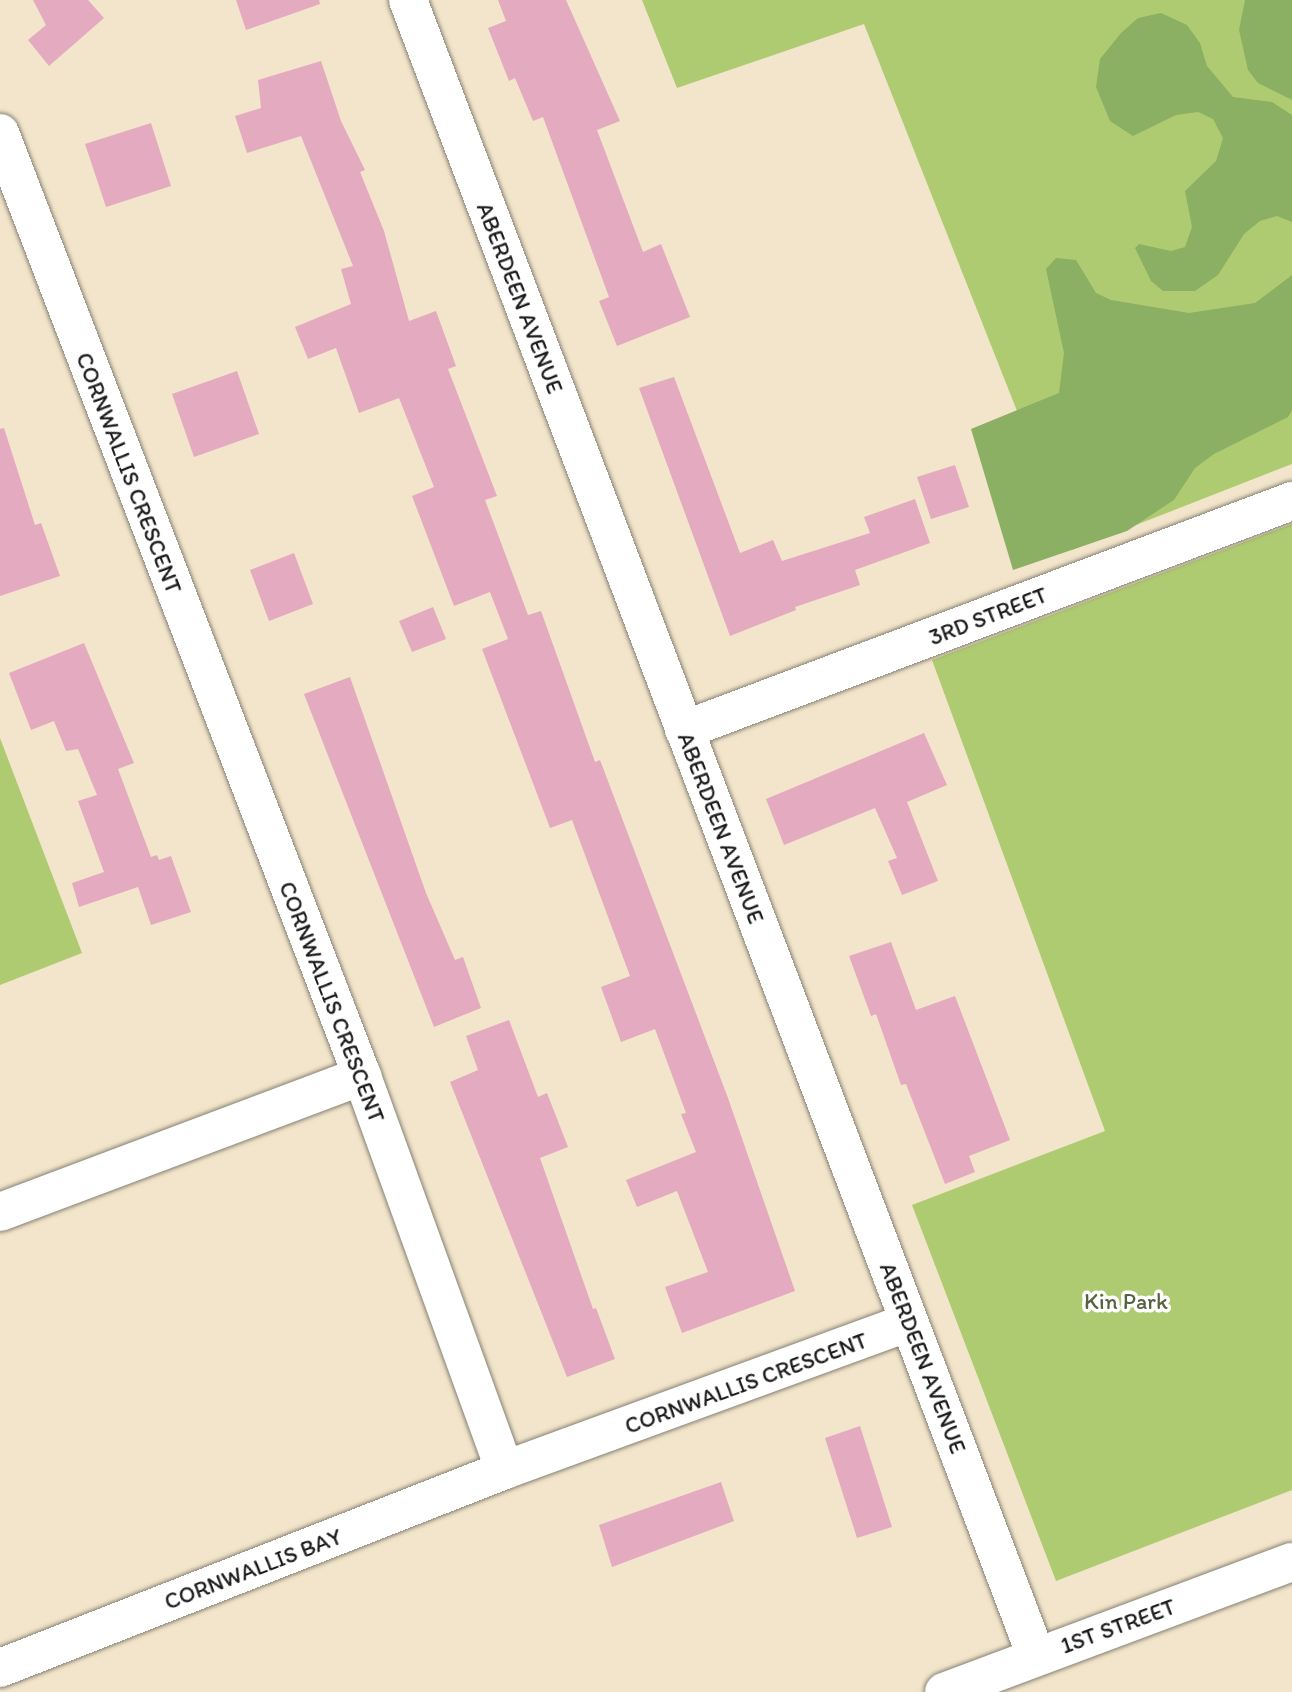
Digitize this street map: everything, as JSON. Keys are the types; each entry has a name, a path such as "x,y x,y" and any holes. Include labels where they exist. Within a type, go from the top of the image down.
{"street":[{"name":"ABERDEEN AVENUE","path":"408,0 1036,1656"},
{"name":"CORNWALLIS CRESCENT","path":"0,133 362,1076 505,1470 909,1322"},
{"name":"3RD STREET","path":"684,730 1292,501"},
{"path":"0,1212 362,1076"},
{"name":"CORNWALLIS BAY","path":"0,1668 505,1470"},
{"name":"1ST STREET","path":"944,1692 1036,1656 1291,1565"}],"green space":[{"path":"642,0 1292,0 1292,464 1072,550 864,24 677,88"},
{"path":"1245,0 1292,0 1292,100 1258,83 1248,70 1239,30"},
{"path":"1161,13 1187,25 1200,43 1207,66 1233,97 1272,102 1292,115 1292,222 1277,216 1260,221 1244,234 1218,275 1195,291 1163,291 1151,281 1135,248 1139,244 1171,251 1185,247 1192,227 1185,191 1216,161 1223,138 1213,119 1198,112 1176,115 1133,136 1110,121 1096,87 1100,59 1121,33 1138,18"},
{"path":"1056,258 1076,260 1096,293 1111,300 1189,313 1255,303 1292,275 1292,410 1288,417 1214,454 1195,468 1174,500 1127,531 1013,570 971,429 1059,393 1064,353 1046,269"},
{"name":"Kin Park","path":"1292,524 1292,1490 1056,1581 912,1205 1105,1131 932,660"},
{"path":"0,738 82,953 0,985"}],"building":[{"path":"33,0 88,0 104,18 49,66 28,40 46,25"},
{"path":"236,0 319,0 320,4 246,30"},
{"path":"498,0 566,0 620,121 597,130 643,252 661,244 690,317 617,346 599,301 609,297 543,117 533,121 515,78 509,81 488,28 506,21"},
{"path":"321,61 341,121 365,170 360,172 384,231 409,321 436,311 456,366 448,369 497,496 485,500 528,615 541,611 595,762 600,760 728,1098 795,1291 682,1333 665,1287 708,1272 677,1191 637,1207 626,1180 696,1152 681,1114 686,1113 655,1029 621,1042 601,987 630,976 572,820 550,828 482,649 508,639 490,592 454,606 412,496 434,487 399,398 359,413 336,348 308,359 295,327 351,304 341,269 353,266 301,136 247,153 235,116 261,108 258,80"},
{"path":"151,123 171,186 106,207 85,144"},
{"path":"237,371 259,434 194,457 172,394"},
{"path":"674,377 740,553 773,540 782,561 870,533 864,517 915,499 930,543 855,570 860,585 795,607 796,610 730,636 639,388"},
{"path":"4,428 35,525 41,523 60,576 0,596 0,429"},
{"path":"955,465 969,507 931,519 917,477"},
{"path":"294,553 313,604 269,621 250,570"},
{"path":"433,607 446,639 412,652 399,621"},
{"path":"84,643 134,763 118,769 151,857 157,855 159,860 171,856 191,912 151,925 138,887 79,907 72,883 104,872 78,801 97,795 78,749 66,751 54,721 31,730 9,673"},
{"path":"350,677 426,893 455,960 463,957 481,1008 434,1027 304,694"},
{"path":"924,733 947,785 907,802 938,881 902,895 888,861 897,858 875,808 784,845 766,799"},
{"path":"891,942 916,1010 955,996 1010,1140 969,1156 975,1172 945,1184 906,1084 901,1085 876,1014 871,1016 849,956"},
{"path":"509,1020 538,1097 547,1093 568,1147 540,1158 593,1309 596,1308 615,1359 567,1377 450,1082 478,1070 466,1036"},
{"path":"860,1426 892,1527 857,1538 825,1438"},
{"path":"721,1482 734,1521 612,1567 599,1525"}]}
